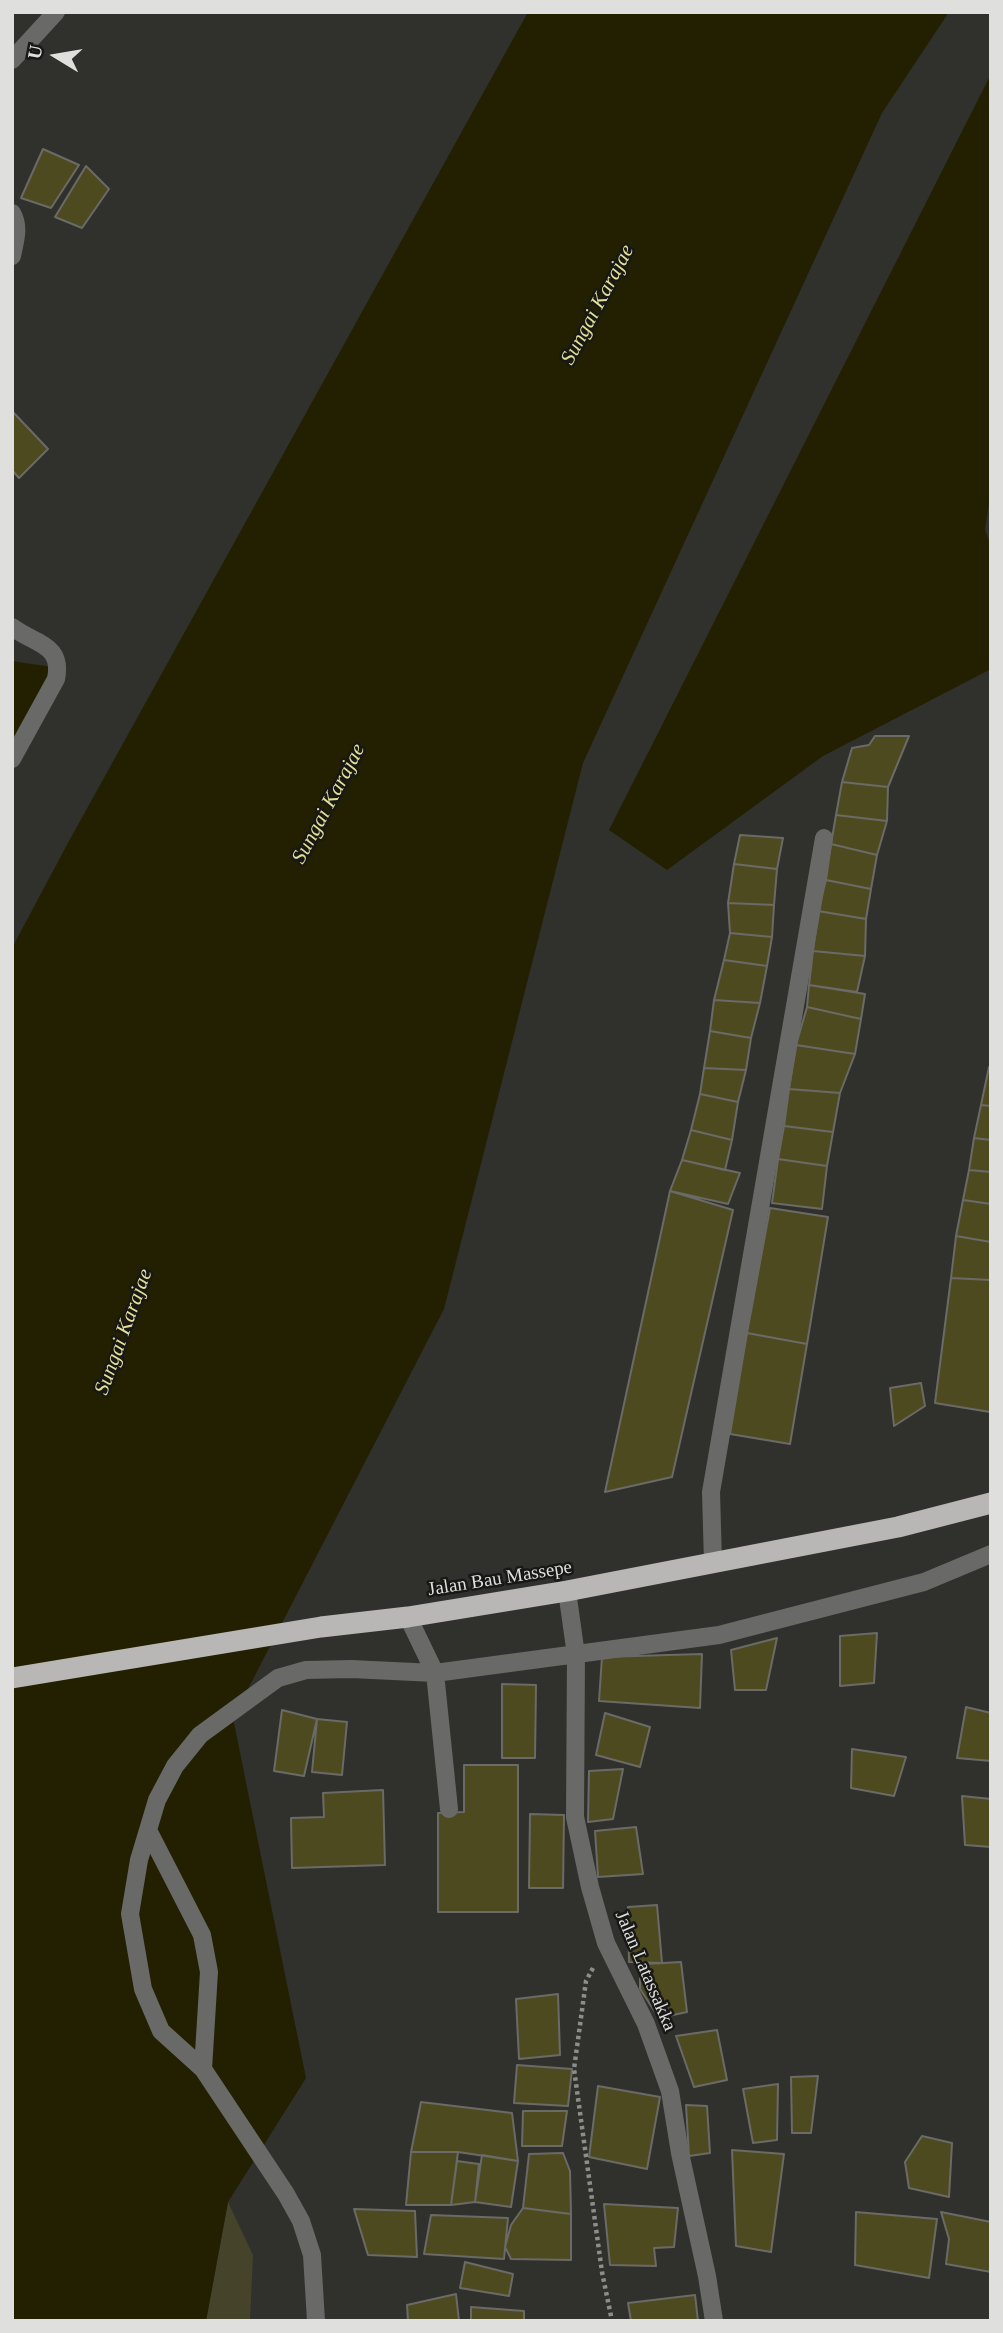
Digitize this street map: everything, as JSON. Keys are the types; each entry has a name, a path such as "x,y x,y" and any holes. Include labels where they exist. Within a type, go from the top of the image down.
{"highway":[{"name":"Jalan Bau Massepe","path":"12,1678 321,1627 408,1617 567,1591 898,1527 991,1503"}],"street":[{"path":"12,60 55,12"},
{"path":"12,213 17,234 12,256"},
{"path":"12,627 55,654 59,664 56,678 12,760"},
{"path":"713,1563 711,1492 824,838"},
{"path":"316,2321 312,2255 301,2221 203,2069 162,2031 143,1989 130,1914 139,1860 157,1800 175,1766 200,1735 278,1678 306,1670 435,1673 719,1635 924,1583 991,1554"},
{"name":"Jalan Latassakka","path":"567,1591 576,1655 575,1817 606,1943 646,2024 670,2091 714,2321"},
{"path":"408,1617 435,1673 449,1809"},
{"path":"148,1830 202,1935 209,1972 203,2069"}],"path":[{"path":"606,1943 586,1982 574,2069 602,2272 612,2321"}],"shaded area":[{"path":"228,2202 253,2255 250,2321 206,2321"}],"water":[{"name":"Sungai Karajae","path":"528,12 949,12 882,113 583,763 444,1309 233,1718 306,2078 228,2202 206,2321 12,2321 12,948"},
{"path":"991,74 991,490 985,530 991,546 991,669 823,756 667,870 609,830"},
{"path":"12,661 52,667 12,745"}],"building":[{"path":"43,149 79,165 51,208 21,198"},
{"path":"86,166 109,189 82,228 55,217"},
{"path":"12,411 48,449 19,478 12,470"},
{"path":"875,736 909,736 888,787 842,782 852,748 869,745"},
{"path":"842,782 888,787 887,821 836,815"},
{"path":"836,815 887,821 877,855 831,844"},
{"path":"740,835 783,838 777,869 734,864"},
{"path":"831,844 877,855 871,889 826,880"},
{"path":"734,864 777,869 774,905 728,903"},
{"path":"826,880 871,889 866,919 818,911"},
{"path":"728,903 774,905 772,937 730,933"},
{"path":"818,911 866,919 865,956 813,951"},
{"path":"730,933 772,937 767,966 724,960"},
{"path":"813,951 865,956 857,992 809,985"},
{"path":"724,960 767,966 760,1003 714,1000"},
{"path":"809,985 865,994 861,1019 807,1007"},
{"path":"714,1000 760,1003 751,1038 710,1031"},
{"path":"807,1007 861,1019 855,1054 796,1045"},
{"path":"710,1031 751,1038 746,1070 704,1068"},
{"path":"796,1045 855,1054 840,1093 789,1089"},
{"path":"989,1067 991,1068 991,1106 981,1105"},
{"path":"704,1068 746,1070 738,1102 700,1094"},
{"path":"789,1089 840,1093 833,1132 784,1126"},
{"path":"700,1094 738,1102 732,1140 691,1130"},
{"path":"981,1105 991,1106 991,1140 974,1138"},
{"path":"784,1126 833,1132 827,1166 778,1159"},
{"path":"691,1130 732,1140 725,1170 682,1160"},
{"path":"974,1138 991,1140 991,1172 969,1170"},
{"path":"778,1159 827,1166 822,1209 772,1203"},
{"path":"682,1160 740,1173 728,1204 670,1191"},
{"path":"969,1170 991,1172 991,1204 963,1200"},
{"path":"670,1191 733,1210 672,1477 605,1492"},
{"path":"963,1200 991,1204 991,1242 956,1236"},
{"path":"770,1208 828,1217 807,1344 747,1333"},
{"path":"956,1236 991,1242 991,1280 951,1278"},
{"path":"951,1278 991,1280 990,1412 935,1403"},
{"path":"747,1333 807,1344 790,1444 730,1434"},
{"path":"921,1383 925,1406 894,1426 890,1388"},
{"path":"877,1633 874,1683 840,1686 840,1636"},
{"path":"777,1638 766,1690 735,1690 731,1650"},
{"path":"702,1654 700,1708 599,1701 602,1657"},
{"path":"502,1684 536,1685 535,1758 502,1758"},
{"path":"966,1707 991,1713 991,1761 957,1758"},
{"path":"282,1710 317,1719 304,1776 274,1771"},
{"path":"605,1713 650,1727 640,1767 596,1755"},
{"path":"317,1719 347,1722 342,1775 312,1772"},
{"path":"852,1749 906,1757 894,1796 851,1788"},
{"path":"464,1765 518,1765 518,1912 438,1912 438,1813 464,1812"},
{"path":"623,1769 613,1819 588,1822 589,1771"},
{"path":"383,1790 385,1865 292,1868 291,1818 324,1817 323,1793"},
{"path":"962,1796 991,1799 991,1847 965,1845"},
{"path":"530,1814 564,1815 563,1888 529,1888"},
{"path":"636,1827 643,1874 598,1877 595,1831"},
{"path":"657,1905 662,1963 629,1962 628,1907"},
{"path":"681,1962 687,2012 659,2018 640,1989 640,1969 645,1964"},
{"path":"558,1994 560,2055 519,2059 516,1999"},
{"path":"717,2030 727,2080 694,2087 676,2036"},
{"path":"517,2065 572,2069 568,2106 514,2103"},
{"path":"818,2076 811,2133 792,2133 791,2077"},
{"path":"778,2084 777,2140 753,2143 743,2089"},
{"path":"598,2086 660,2097 647,2169 589,2157"},
{"path":"421,2102 512,2113 518,2161 458,2152 411,2152"},
{"path":"686,2105 707,2106 710,2153 689,2156"},
{"path":"523,2111 567,2111 562,2146 522,2146"},
{"path":"922,2136 952,2143 949,2197 909,2188 905,2162"},
{"path":"732,2150 784,2154 771,2252 736,2246"},
{"path":"411,2152 458,2152 451,2205 406,2205"},
{"path":"563,2153 570,2171 571,2214 523,2208 529,2154"},
{"path":"482,2155 518,2161 511,2207 475,2202"},
{"path":"457,2161 479,2164 475,2202 451,2205"},
{"path":"604,2204 678,2208 674,2247 654,2248 656,2266 610,2265"},
{"path":"523,2208 571,2214 571,2260 511,2259 505,2247 511,2225"},
{"path":"354,2209 415,2211 417,2257 368,2255"},
{"path":"856,2212 937,2219 929,2278 855,2265"},
{"path":"941,2212 991,2222 991,2272 946,2264 949,2239"},
{"path":"431,2215 508,2218 504,2259 424,2254"},
{"path":"465,2262 513,2274 509,2296 460,2288"},
{"path":"456,2294 459,2321 408,2321 407,2305"},
{"path":"695,2295 698,2321 631,2321 628,2303"},
{"path":"471,2307 524,2311 524,2321 471,2321"}]}
